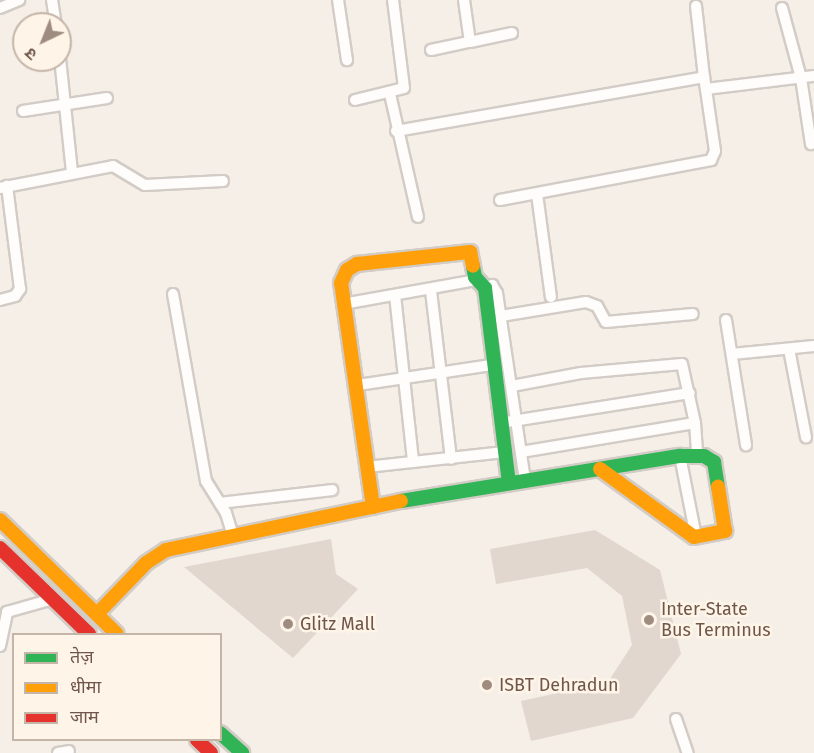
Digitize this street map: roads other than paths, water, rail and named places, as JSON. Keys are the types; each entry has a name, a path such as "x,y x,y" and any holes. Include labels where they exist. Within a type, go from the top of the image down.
{"main road":[{"path":"373,507 366,467 358,385 343,304 341,280 347,270 357,264 468,250 481,284 509,483"},
{"path":"97,614 159,553 373,507 680,456 697,455 714,462 725,528 722,533 696,537 600,470"},
{"path":"0,520 116,633"},
{"path":"0,534 102,633"},
{"path":"0,548 87,633"},
{"path":"222,735 242,753"},
{"path":"198,741 211,753"},
{"path":"213,741 226,753"}],"street":[{"path":"0,8 20,0"},
{"path":"338,0 347,60"},
{"path":"355,100 390,94 405,86 393,0"},
{"path":"464,0 470,42"},
{"path":"500,200 711,160 715,151 696,6"},
{"path":"783,9 801,78 812,144"},
{"path":"431,50 512,33"},
{"path":"62,72 72,173"},
{"path":"706,89 814,76"},
{"path":"396,131 704,77"},
{"path":"390,94 396,131 418,217"},
{"path":"23,111 107,98"},
{"path":"0,300 15,296 20,289 3,187 113,166 146,185 223,181"},
{"path":"537,194 551,297"},
{"path":"343,304 481,284 494,286 518,420 525,481"},
{"path":"431,291 451,459"},
{"path":"173,294 206,481 220,503 233,536"},
{"path":"395,296 407,378 413,462"},
{"path":"501,316 586,302 597,306 606,322 693,314"},
{"path":"726,320 746,445"},
{"path":"732,354 814,346"},
{"path":"789,349 806,437"},
{"path":"358,385 441,374 492,360 507,352"},
{"path":"512,386 581,373 677,363 684,367 690,393 697,455"},
{"path":"500,423 690,393"},
{"path":"521,452 695,423"},
{"path":"366,467 504,452"},
{"path":"680,456 696,537"},
{"path":"220,503 332,490"},
{"path":"0,646 7,612 53,599"},
{"path":"676,719 688,753"}],"place":[{"name":"Inter-State Bus Terminus","path":"649,620"},
{"name":"Glitz Mall","path":"288,624"},
{"name":"ISBT Dehradun","path":"487,685"}]}
